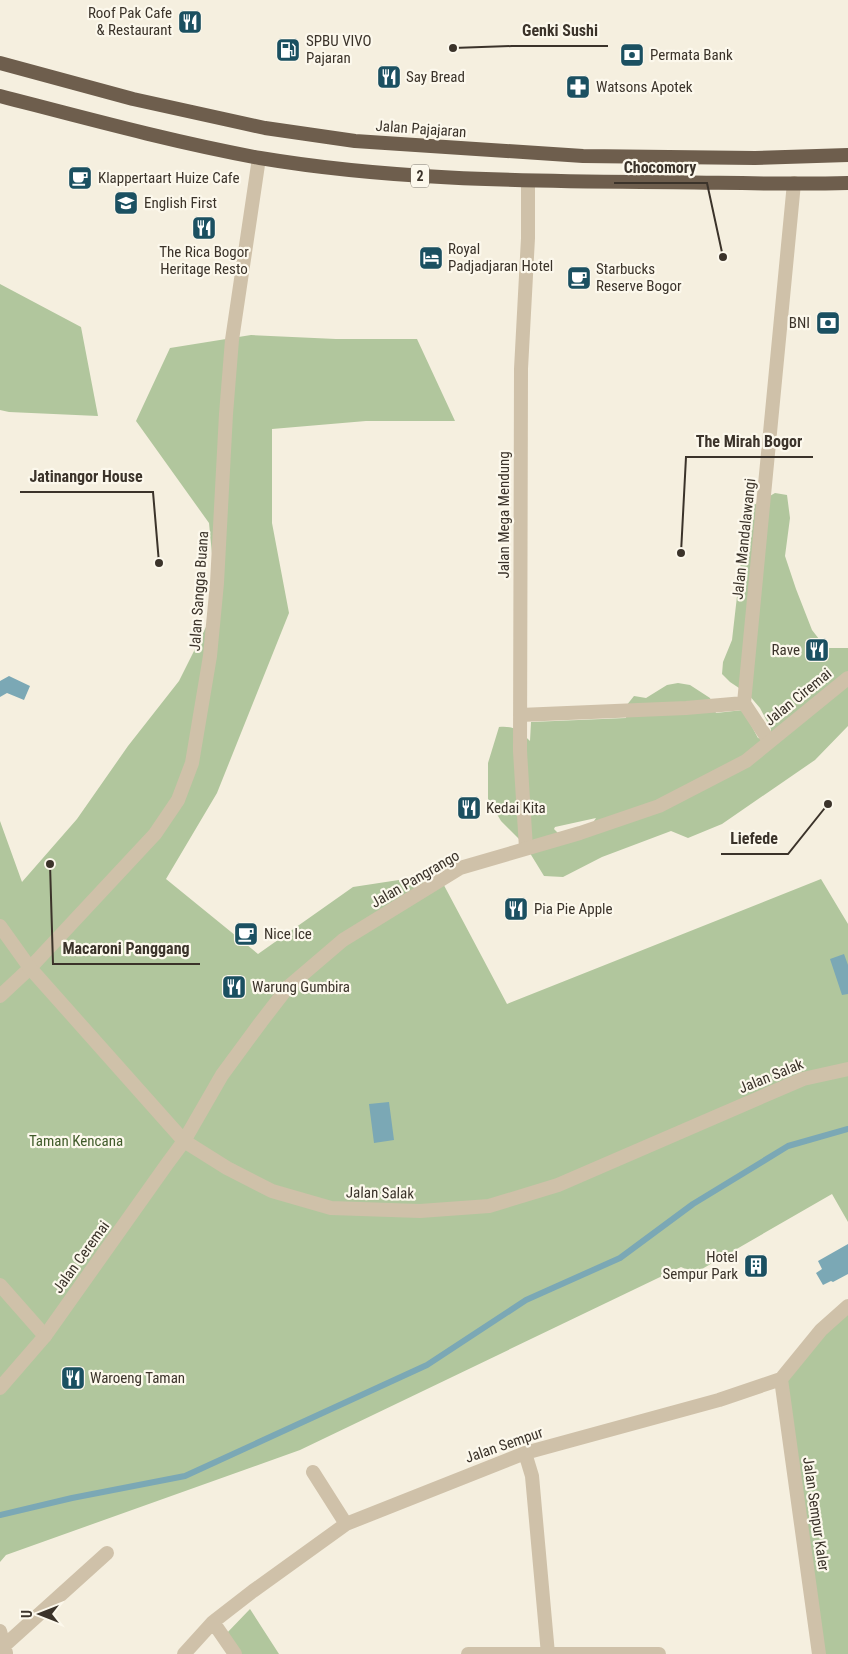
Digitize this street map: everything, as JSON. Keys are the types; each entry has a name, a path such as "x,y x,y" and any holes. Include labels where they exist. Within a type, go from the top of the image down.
{"highway":[{"name":"Jalan Pajajaran","path":"0,63 133,99 242,123 355,141 583,156 755,158 848,155"},
{"name":"2","path":"0,96 126,128 260,158 366,171 528,181 848,183"}],"street":[{"name":"Jalan Sangga Buana","path":"0,996 30,968 155,834 178,800 192,763 210,656 218,583 226,414 232,340 260,158"},
{"name":"Jalan Mega Mendung","path":"526,848 520,750 521,369 528,238 528,181"},
{"name":"Jalan Mandalawangi","path":"744,704 794,183"},
{"name":"Jalan Ciremai","path":"769,741 848,678"},
{"path":"520,715 744,704 769,741"},
{"name":"Jalan Pangrango","path":"184,1141 222,1075 288,987 343,940 460,868 659,806 746,761 769,741"},
{"name":"Jalan Salak","path":"0,926 30,968 184,1141 227,1168 272,1191 331,1208 420,1211 490,1206 558,1185 803,1079 848,1069"},
{"name":"Jalan Ceremai","path":"0,1388 45,1336 184,1141"},
{"path":"0,1285 45,1336"},
{"path":"781,1379 821,1330 848,1306"},
{"name":"Jalan Sempur","path":"184,1654 213,1622 346,1524 525,1453 719,1400 781,1379"},
{"name":"Jalan Sempur Kaler","path":"781,1379 819,1654"},
{"path":"525,1453 532,1476 548,1653"},
{"path":"313,1472 346,1524"},
{"path":"0,1631 6,1650 107,1553"},
{"path":"213,1622 235,1654"},
{"path":"468,1654 658,1654"}],"green space":[{"path":"0,284 81,327 98,416 0,410"},
{"name":"Taman Kencana","path":"251,335 336,339 417,339 455,421 366,421 272,429 272,523 289,613 217,793 166,879 258,954 353,887 438,874 507,1004 821,879 848,924 848,1222 832,1194 695,1273 681,1267 300,1450 6,1555 0,1562 0,821 22,882 77,819 128,746 179,681 217,605 209,523 136,421 170,348"},
{"path":"775,493 787,495 790,518 785,556 812,630 826,648 848,648 848,726 815,760 722,824 688,838 671,831 602,857 563,877 544,876 525,845 501,821 488,799 488,763 499,727 509,727 516,730 530,741 531,722 626,718 626,706 634,696 646,698 667,685 678,683 690,685 710,698 716,713 743,710 758,738 769,740 771,729 760,708 748,694 722,674 723,662 732,640 747,509","holes":["596,818 585,835 563,838 554,829 555,827"]},
{"path":"848,1306 848,1654 819,1654 781,1379"},
{"path":"250,1609 279,1654 241,1654 225,1635"}],"water":[{"path":"9,676 30,686 24,700 7,693 0,697 0,681"},
{"path":"844,954 848,965 848,994 842,995 830,959"},
{"path":"389,1102 394,1140 374,1143 369,1104"},
{"path":"848,1244 848,1274 823,1285 816,1273 822,1269 818,1261"}],"waterway":[{"path":"0,1515 72,1498 185,1476 427,1365 526,1300 620,1258 693,1204 788,1146 848,1129"}],"place":[{"name":"Roof Pak Cafe & Restaurant","path":"190,22"},
{"name":"Genki Sushi","path":"453,48"},
{"name":"SPBU VIVO Pajaran","path":"288,50"},
{"name":"Permata Bank","path":"632,55"},
{"name":"Say Bread","path":"389,77"},
{"name":"Watsons Apotek","path":"578,87"},
{"name":"Klappertaart Huize Cafe","path":"80,178"},
{"name":"English First","path":"126,203"},
{"name":"The Rica Bogor Heritage Resto","path":"204,228"},
{"name":"Chocomory","path":"723,257"},
{"name":"Royal Padjadjaran Hotel","path":"431,258"},
{"name":"Starbucks Reserve Bogor","path":"579,278"},
{"name":"BNI","path":"828,323"},
{"name":"The Mirah Bogor","path":"681,553"},
{"name":"Jatinangor House","path":"159,563"},
{"name":"Rave","path":"817,650"},
{"name":"Liefede","path":"828,804"},
{"name":"Kedai Kita","path":"469,808"},
{"name":"Macaroni Panggang","path":"50,864"},
{"name":"Pia Pie Apple","path":"516,909"},
{"name":"Nice Ice","path":"246,934"},
{"name":"Warung Gumbira","path":"234,987"},
{"name":"Hotel Sempur Park","path":"756,1266"},
{"name":"Waroeng Taman","path":"73,1378"}]}
